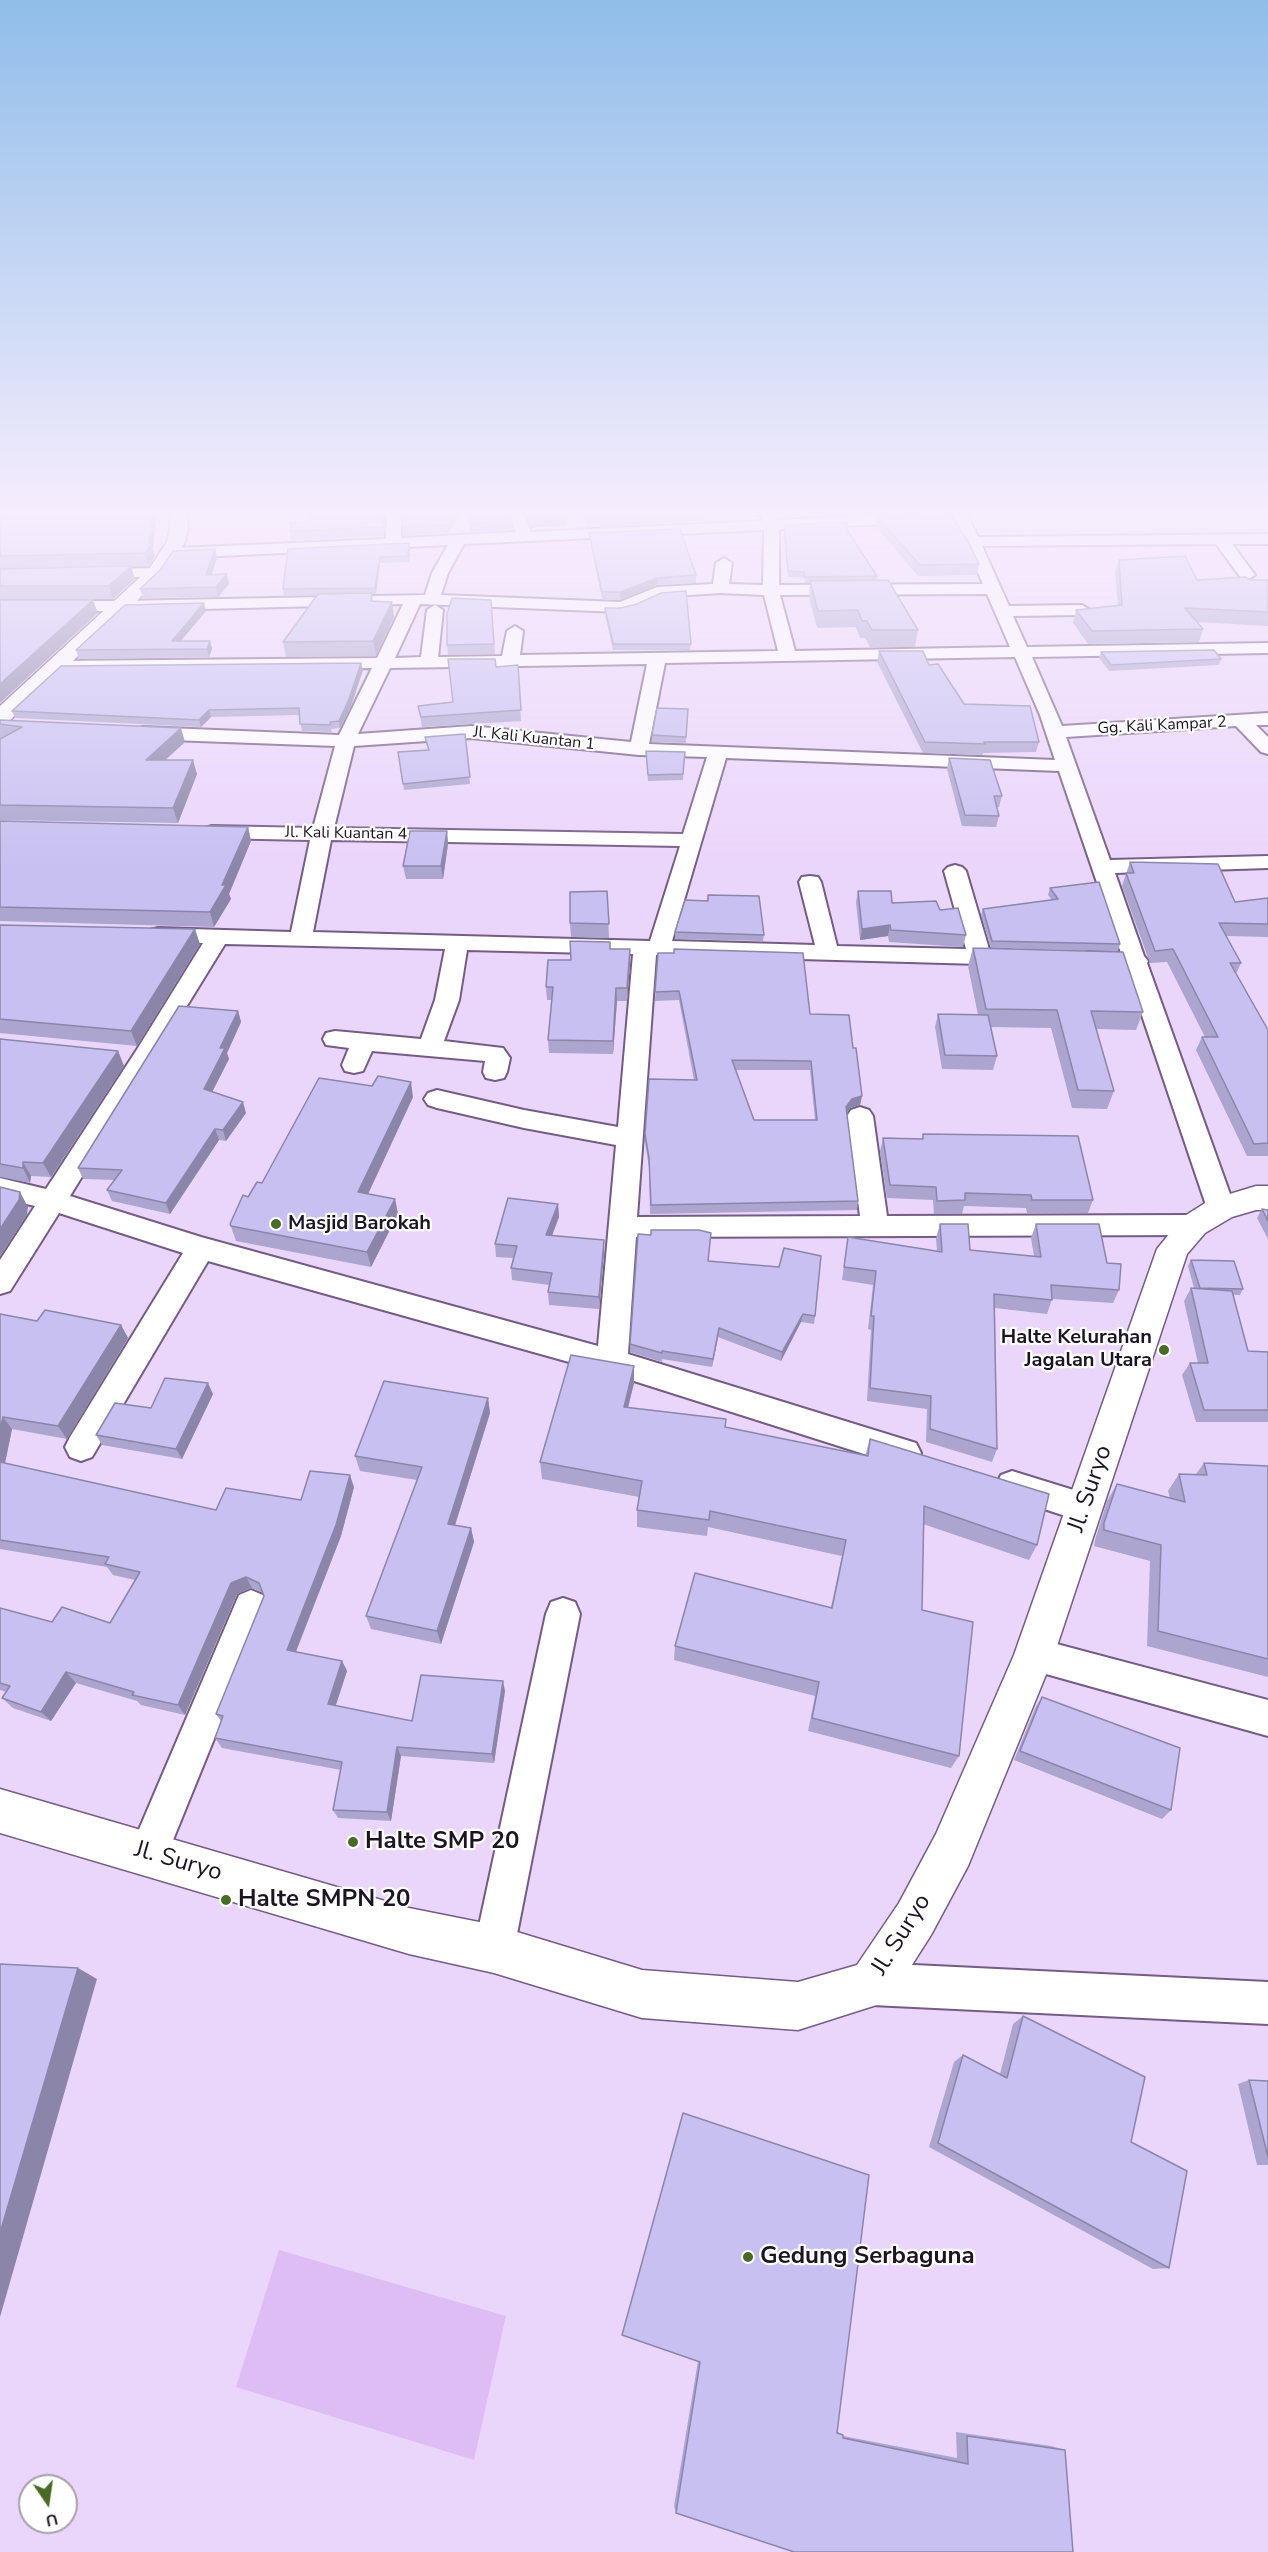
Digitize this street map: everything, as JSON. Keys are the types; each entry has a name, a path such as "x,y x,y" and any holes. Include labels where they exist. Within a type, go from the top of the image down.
{"main road":[{"path":"3,720 55,666 96,629"},
{"path":"1208,1216 1256,1198 1268,1198"},
{"name":"Jl. Suryo","path":"0,1811 410,1931 494,1949 642,1994 798,2006 872,1984 915,1919 952,1850 1034,1655 1173,1250 1208,1216"}],"street":[{"path":"301,939 322,833 346,741 399,629"},
{"path":"429,663 431,629"},
{"path":"782,629 789,657"},
{"path":"623,1227 875,1226 1208,1216 1137,961 1056,732 1012,629"},
{"path":"510,661 515,631"},
{"path":"55,666 429,663 1268,648"},
{"path":"639,750 657,659"},
{"name":"Gg. Kali Kampar 2","path":"1056,732 1268,719"},
{"path":"1242,722 1268,748"},
{"name":"Jl. Kali Kuantan 1","path":"119,732 346,741 455,732 511,735 639,750 1068,766"},
{"path":"612,1362 630,1138 652,948 692,840 718,753"},
{"name":"Jl. Kali Kuantan 4","path":"191,831 692,840"},
{"path":"1104,867 1268,862"},
{"path":"956,871 980,957"},
{"path":"810,882 828,952"},
{"path":"138,934 1036,958"},
{"path":"3,1274 54,1201 134,1056 218,937"},
{"path":"430,1047 447,1000 457,943"},
{"path":"1069,959 1137,961"},
{"path":"335,1039 494,1054 498,1058 495,1072"},
{"path":"354,1065 364,1041"},
{"path":"437,1099 536,1122 630,1138"},
{"path":"860,1116 875,1226"},
{"path":"0,1188 54,1201 201,1248 612,1362 935,1462"},
{"path":"81,1447 201,1248"},
{"path":"981,1476 1084,1508"},
{"path":"148,1853 251,1606"},
{"path":"494,1949 563,1614"},
{"path":"1034,1655 1268,1718"},
{"path":"872,1984 1268,2003"}],"shaded area":[{"path":"279,2250 506,2316 474,2460 236,2387"}],"building":[{"path":"0,629 61,629 0,684"},
{"path":"99,629 182,629 172,641 210,641 207,649 76,650"},
{"path":"292,629 379,629 373,641 283,642"},
{"path":"447,629 493,629 494,644 447,645"},
{"path":"610,629 690,629 691,644 613,644"},
{"path":"871,629 918,630 872,630"},
{"path":"1091,629 1198,629 1092,631"},
{"path":"1214,650 1221,659 1111,665 1101,652"},
{"path":"879,651 923,651 929,665 938,664 964,704 1030,706 1039,742 984,742 985,744 925,742"},
{"path":"448,659 495,659 496,667 518,665 521,710 421,717 418,706 453,702"},
{"path":"361,663 339,721 330,722 331,725 300,724 299,708 209,710 199,720 12,711 61,666"},
{"path":"657,708 688,709 686,737 652,735"},
{"path":"0,720 181,728 146,760 193,760 173,808 0,805 0,739 22,727 0,724"},
{"path":"465,734 470,777 403,784 398,752 429,750 425,737"},
{"path":"646,751 685,752 683,774 648,775"},
{"path":"949,758 990,760 1002,796 994,796 999,816 965,815"},
{"path":"0,821 248,827 222,885 226,885 210,912 0,907"},
{"path":"410,831 447,831 441,866 403,866"},
{"path":"1130,862 1218,864 1235,902 1268,898 1268,924 1219,923 1241,963 1230,963 1268,1030 1268,1143 1254,1144 1202,1037 1218,1037 1173,949 1155,951 1126,873 1134,873"},
{"path":"1099,882 1120,944 992,941 983,909 1058,899 1050,888"},
{"path":"607,891 609,924 570,923 570,892"},
{"path":"858,891 891,891 892,903 936,901 940,910 958,908 966,935 891,930 890,925 862,929"},
{"path":"708,895 759,896 764,935 675,932 685,900 708,901"},
{"path":"0,925 195,929 131,1031 0,1019"},
{"path":"570,941 610,942 610,949 630,949 627,988 616,988 613,1041 548,1040 553,987 546,987 548,960 571,960"},
{"path":"973,948 1123,952 1143,1012 1091,1011 1114,1091 1078,1090 1057,1010 986,1009"},
{"path":"674,949 803,953 810,1014 849,1015 862,1096 852,1099 846,1107 858,1201 651,1205 649,1158 645,1134 649,1079 697,1080 679,991 655,992 658,953 674,953","holes":["732,1060 811,1061 817,1120 754,1120"]},
{"path":"179,1006 238,1011 220,1048 225,1048 204,1089 243,1102 223,1130 215,1129 166,1203 107,1190 122,1170 78,1168"},
{"path":"938,1014 988,1015 997,1056 945,1055"},
{"path":"0,1039 118,1051 43,1163 23,1162 23,1168 0,1164"},
{"path":"378,1076 411,1082 358,1192 395,1199 367,1252 231,1226 243,1195 248,1197 257,1182 262,1183 319,1078 372,1086"},
{"path":"923,1134 1078,1136 1093,1200 1032,1200 1031,1195 965,1193 965,1200 937,1201 936,1187 890,1185 883,1138 923,1139"},
{"path":"0,1187 20,1192 19,1200 0,1229"},
{"path":"508,1198 558,1204 546,1235 604,1240 599,1297 548,1292 552,1273 511,1268 517,1246 495,1244"},
{"path":"1262,1209 1268,1210 1268,1221"},
{"path":"940,1224 968,1224 970,1250 1041,1257 1036,1224 1099,1224 1107,1263 1121,1264 1119,1290 1051,1285 1052,1300 994,1294 997,1449 930,1429 931,1396 870,1388 874,1316 871,1316 876,1271 844,1267 848,1237 942,1252"},
{"path":"651,1230 699,1230 711,1233 708,1261 779,1267 784,1248 821,1256 815,1316 803,1314 782,1352 719,1328 713,1359 662,1351 662,1353 630,1344 638,1234 651,1235"},
{"path":"1191,1260 1234,1261 1243,1289 1200,1288"},
{"path":"1191,1288 1232,1291 1248,1351 1268,1352 1268,1410 1204,1410 1190,1363 1208,1363"},
{"path":"45,1310 121,1325 58,1426 3,1417 0,1431 0,1314 37,1321"},
{"path":"571,1355 634,1366 624,1407 726,1419 725,1427 868,1456 870,1439 1049,1494 1037,1545 924,1506 922,1610 973,1622 959,1756 812,1718 819,1682 675,1646 695,1573 832,1608 846,1540 710,1511 709,1520 637,1510 642,1481 540,1462"},
{"path":"165,1378 208,1383 176,1449 96,1435 115,1403 151,1408"},
{"path":"384,1381 488,1398 448,1524 471,1528 437,1631 366,1616 422,1467 355,1456"},
{"path":"0,1462 216,1510 226,1488 301,1500 310,1471 350,1475 336,1525 287,1650 342,1661 328,1704 412,1721 421,1675 503,1681 492,1754 397,1747 387,1812 333,1810 342,1762 215,1738 223,1716 216,1714 264,1596 259,1583 246,1577 231,1583 178,1705 132,1695 134,1692 66,1672 41,1712 2,1698 10,1686 0,1683 0,1608 52,1622 62,1607 110,1623 140,1572 105,1564 109,1557 0,1540"},
{"path":"1204,1463 1268,1466 1268,1659 1158,1631 1161,1545 1104,1530 1104,1523 1117,1484 1185,1502 1179,1474 1207,1475"},
{"path":"1042,1697 1180,1748 1171,1810 1020,1751"},
{"path":"0,1964 78,1968 0,2233"},
{"path":"1023,2016 1145,2077 1131,2142 1187,2171 1169,2268 938,2143 963,2055 1007,2078"},
{"path":"1249,2080 1268,2081 1268,2157"},
{"path":"683,2113 869,2175 837,2433 843,2435 843,2438 968,2464 967,2436 1065,2450 1073,2552 794,2552 676,2513 700,2362 622,2335"}],"place":[{"name":"Masjid Barokah","path":"276,1224"},
{"name":"Halte Kelurahan Jagalan Utara","path":"1164,1350"},
{"name":"Halte SMP 20","path":"353,1842"},
{"name":"Halte SMPN 20","path":"226,1900"},
{"name":"Gedung Serbaguna","path":"748,2257"}]}
